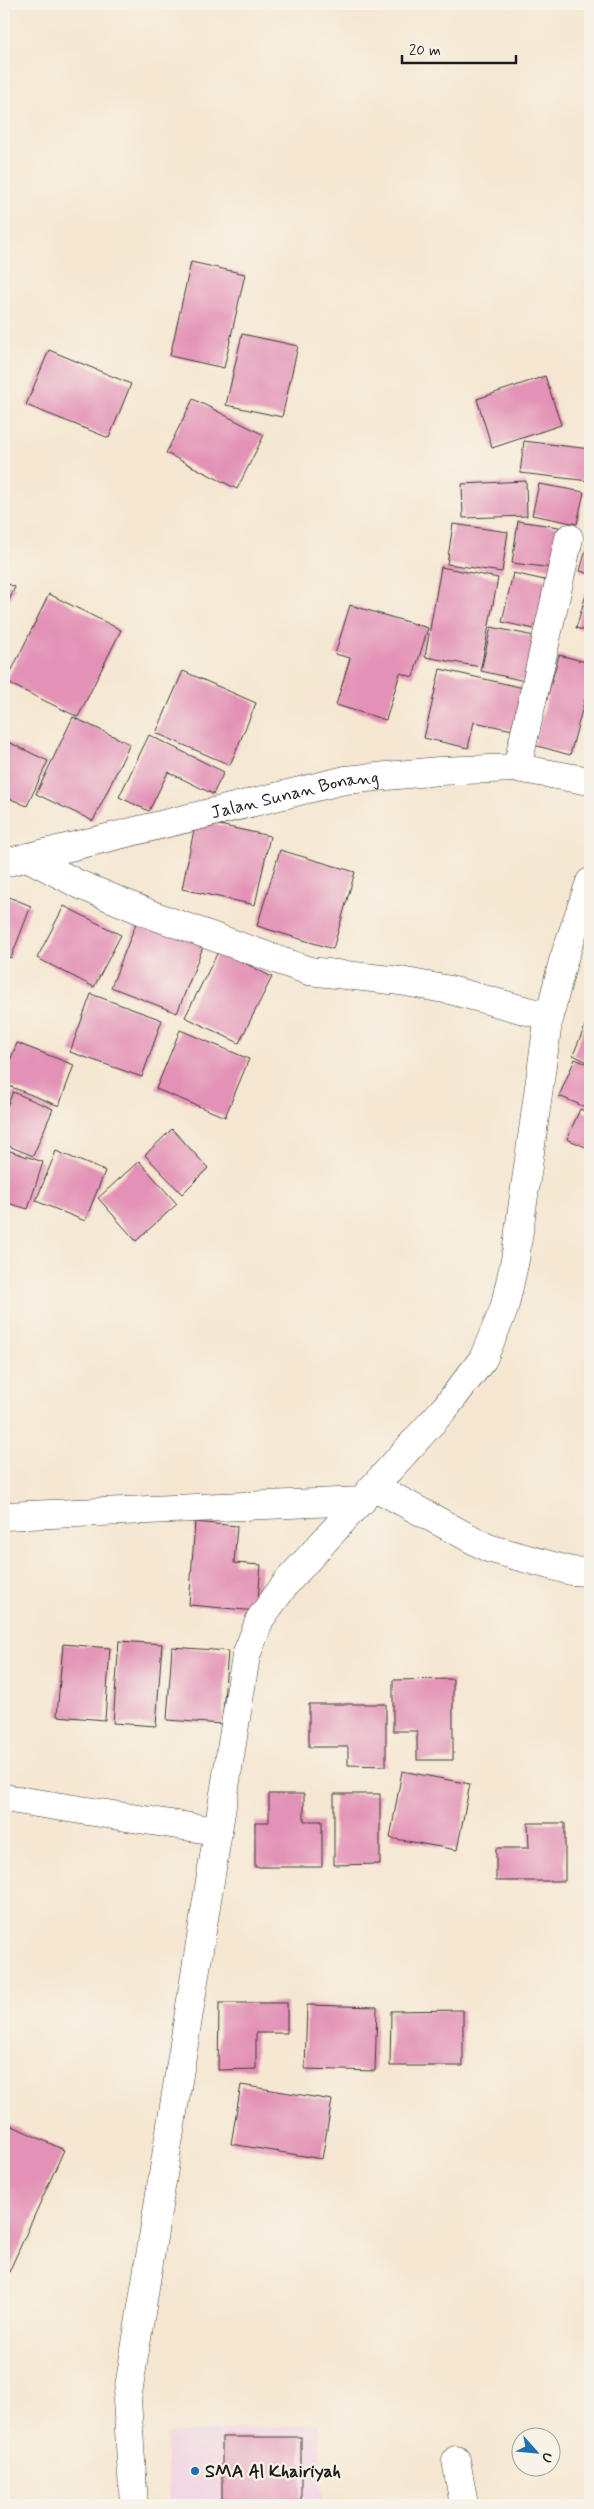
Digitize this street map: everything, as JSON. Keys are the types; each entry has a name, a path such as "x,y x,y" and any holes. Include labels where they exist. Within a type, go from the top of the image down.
{"street":[{"path":"517,768 569,538"},
{"name":"Jalan Sunan Bonang","path":"16,860 345,780 439,771 517,768 590,780"},
{"path":"16,860 155,916 309,971 400,981 450,990 550,1017"},
{"path":"134,2505 126,2400 216,1831 246,1656 260,1619 288,1582 445,1408 483,1359 504,1308 515,1260 550,1017 563,961 590,882"},
{"path":"4,1516 368,1494 488,1548 571,1571 590,1572"},
{"path":"4,1798 216,1831"},
{"path":"456,2460 464,2505"}],"shaded area":[{"name":"SMA Al Khairiyah","path":"319,2424 322,2505 301,2505 301,2437 222,2437 222,2505 169,2505 166,2434"}],"building":[{"path":"191,262 245,274 224,368 170,356"},
{"path":"242,334 298,346 282,417 226,405"},
{"path":"49,350 131,384 109,438 26,405"},
{"path":"545,376 561,425 492,448 477,399"},
{"path":"193,399 264,435 237,489 166,453"},
{"path":"524,441 590,449 589,481 520,473"},
{"path":"526,481 527,516 463,518 462,484"},
{"path":"539,484 584,492 577,524 532,515"},
{"path":"518,521 559,527 553,568 512,563"},
{"path":"453,524 508,532 502,572 447,564"},
{"path":"590,535 590,574 580,571"},
{"path":"441,567 498,578 481,667 425,657"},
{"path":"513,573 549,581 539,630 502,622"},
{"path":"4,582 15,587 4,612"},
{"path":"588,588 590,589 590,632 576,628"},
{"path":"49,594 121,630 78,717 6,682"},
{"path":"350,605 428,628 413,677 400,673 386,720 336,705 350,658 335,654"},
{"path":"491,627 539,637 529,682 481,671"},
{"path":"559,655 590,663 590,700 585,699 570,755 534,745"},
{"path":"440,669 524,688 513,730 474,722 468,748 424,738"},
{"path":"183,671 256,703 230,765 156,733"},
{"path":"73,717 130,744 93,821 36,794"},
{"path":"149,735 224,772 213,794 168,772 149,811 119,797"},
{"path":"4,740 48,761 27,806 4,796"},
{"path":"196,820 270,836 255,905 182,889"},
{"path":"280,850 355,872 333,949 257,926"},
{"path":"4,895 31,906 11,958 4,955"},
{"path":"64,906 121,935 94,987 37,958"},
{"path":"139,916 205,942 177,1013 111,987"},
{"path":"219,950 272,977 239,1043 185,1017"},
{"path":"91,994 162,1020 142,1077 70,1052"},
{"path":"590,1014 590,1063 573,1055"},
{"path":"180,1030 249,1059 225,1117 156,1089"},
{"path":"17,1043 74,1065 59,1106 4,1084 4,1076"},
{"path":"575,1059 590,1065 590,1109 559,1096"},
{"path":"13,1092 53,1109 33,1156 4,1144 4,1113"},
{"path":"580,1109 590,1114 590,1149 567,1139"},
{"path":"172,1129 208,1168 182,1194 145,1155"},
{"path":"4,1149 43,1162 28,1209 4,1202"},
{"path":"56,1151 105,1171 85,1221 36,1201"},
{"path":"139,1161 177,1204 136,1241 98,1198"},
{"path":"195,1522 237,1526 234,1563 261,1565 257,1611 189,1605"},
{"path":"119,1641 162,1644 156,1726 113,1723"},
{"path":"63,1644 110,1648 105,1720 57,1716"},
{"path":"172,1647 228,1651 222,1724 167,1720"},
{"path":"453,1679 453,1760 417,1760 417,1731 393,1731 393,1680"},
{"path":"309,1704 386,1704 386,1766 348,1765 348,1747 309,1747"},
{"path":"402,1771 470,1784 457,1850 390,1838"},
{"path":"269,1794 304,1794 304,1821 322,1821 322,1867 255,1867 255,1822 269,1822"},
{"path":"334,1794 380,1794 380,1864 334,1865"},
{"path":"528,1823 565,1823 565,1881 496,1881 496,1848 529,1848"},
{"path":"219,2003 287,2003 287,2033 256,2033 256,2069 218,2070"},
{"path":"307,2005 377,2007 375,2071 305,2069"},
{"path":"463,2010 463,2066 390,2066 391,2011"},
{"path":"241,2085 332,2100 322,2159 231,2144"},
{"path":"4,2122 64,2150 4,2283"},
{"path":"222,2437 301,2437 301,2505 222,2505"}],"place":[{"name":"SMA Al Khairiyah","path":"195,2471"}]}
